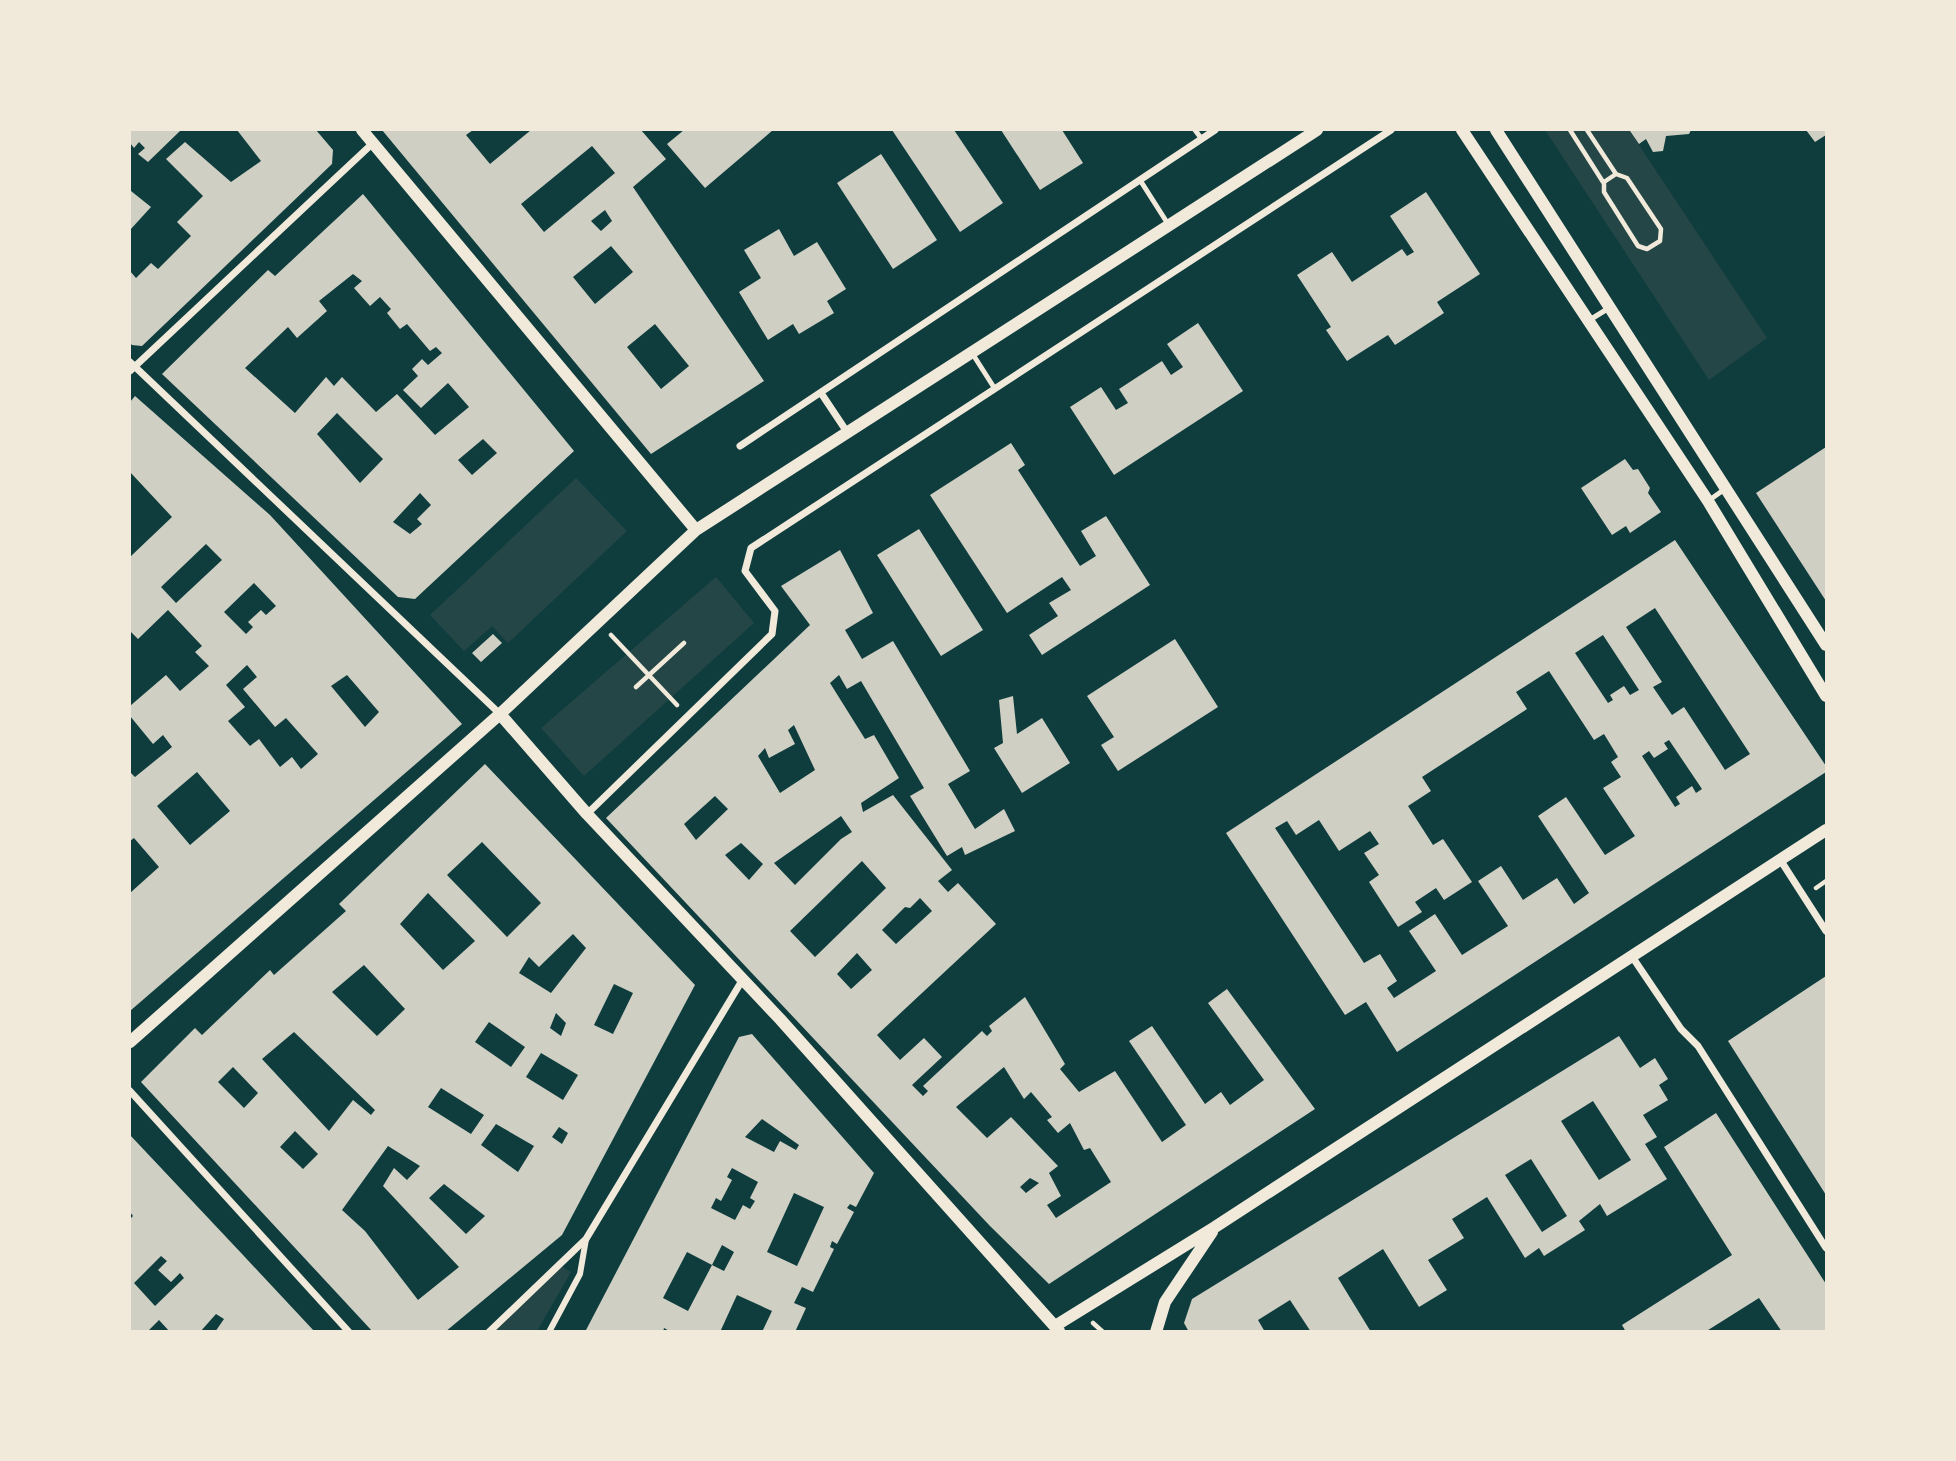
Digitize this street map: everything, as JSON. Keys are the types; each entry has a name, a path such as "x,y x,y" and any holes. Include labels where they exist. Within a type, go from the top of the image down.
{"street":[{"path":"362,130 696,530"},
{"path":"740,446 1215,130"},
{"path":"130,1042 500,715 696,530 1317,130"},
{"path":"587,814 772,634 775,611 746,571 751,548 1391,130"},
{"path":"1462,130 1708,502 1826,696"},
{"path":"1496,130 1826,646"},
{"path":"373,143 131,366 500,715 587,814 743,979 1057,1329 1826,831"},
{"path":"821,393 847,432"},
{"path":"1781,861 1826,931"},
{"path":"1633,958 1681,1030 1698,1046 1826,1248"},
{"path":"489,1332 586,1239 743,979"},
{"path":"130,1091 349,1332"},
{"path":"1156,1332 1165,1302 1215,1227"},
{"path":"549,1332 580,1274 586,1239"}],"lane":[{"path":"1195,130 1201,138"},
{"path":"1140,180 1169,225"},
{"path":"1588,321 1610,307"},
{"path":"971,352 995,389"},
{"path":"1708,502 1726,489"}],"path":[{"path":"1570,130 1604,182 1604,192 1639,246 1647,249 1660,241 1661,229 1627,178 1616,174 1587,130"},
{"path":"1604,182 1616,174"},
{"path":"599,622 687,716"},
{"path":"636,687 684,643"}],"shaded area":[{"path":"1545,130 1629,130 1767,338 1709,380"},
{"path":"576,478 627,531 508,643 492,626 464,651 430,615"},
{"path":"716,577 754,623 584,776 541,728"},
{"path":"561,1266 571,1272 537,1331 492,1332"}],"building":[{"path":"130,130 181,130 148,162 138,154 145,148 139,142 134,148 130,143"},
{"path":"237,130 316,130 333,150 332,164 142,346 132,345 130,271 136,278 151,263 158,269 191,236 177,222 203,196 166,159 185,142 231,182 261,161"},
{"path":"382,130 473,130 466,135 490,164 531,130 641,130 666,159 633,187 764,381 651,454","holes":["592,146 615,173 544,232 521,204","605,210 612,221 601,231 591,221","611,246 633,272 595,304 573,277","655,324 689,366 661,389 627,347"]},
{"path":"684,130 773,130 705,188 667,144"},
{"path":"892,130 954,130 1003,203 960,232"},
{"path":"1001,130 1062,130 1083,163 1040,190"},
{"path":"1691,130 1689,134 1666,136 1663,151 1653,152 1646,139 1639,144 1630,131"},
{"path":"1806,130 1826,130 1826,135 1815,142"},
{"path":"881,154 937,240 893,269 837,183"},
{"path":"131,191 151,207 130,230 130,193"},
{"path":"1426,192 1480,274 1437,302 1444,313 1395,345 1388,335 1347,361 1326,330 1331,327 1297,275 1332,252 1352,282 1402,249 1407,256 1414,252 1390,216"},
{"path":"363,194 574,451 415,599 398,597 162,374 268,270 275,276","holes":["353,274 362,281 354,288 370,306 380,297 391,309 387,313 400,329 407,324 430,351 436,347 442,353 428,365 422,359 412,369 418,376 403,390 421,408 448,383 469,407 435,435 397,394 376,412 342,377 334,386 326,377 295,413 245,368 288,327 297,338 327,311 319,301","337,413 383,459 360,483 317,434","483,439 497,453 472,475 458,460","420,493 431,505 417,519 422,524 410,534 393,522"]},
{"path":"779,229 794,256 817,242 846,289 827,301 834,313 799,334 793,324 768,340 739,292 761,278 744,250"},
{"path":"1198,323 1243,391 1114,475 1070,407 1101,387 1116,410 1128,403 1119,389 1162,361 1171,375 1183,367 1167,344"},
{"path":"135,396 270,515 462,724 130,1011 130,893 159,867 134,838 130,841 130,772 135,777 172,747 163,735 153,744 130,716 130,706 166,675 180,691 209,666 195,652 202,646 168,610 138,639 130,631 130,557 172,517 130,472 130,402","holes":["206,544 222,560 176,603 161,587","254,583 276,606 266,615 261,610 248,622 253,627 246,634 224,612","247,665 257,677 243,689 275,727 286,718 318,754 301,769 292,757 280,767 259,739 250,746 228,721 245,707 226,685","347,675 379,712 365,727 331,686","197,772 230,811 190,845 157,806"]},
{"path":"1011,443 1025,465 1018,470 1080,566 1096,556 1081,531 1106,516 1150,585 1042,655 1029,635 1058,616 1049,603 1071,590 1062,577 1007,613 930,495"},
{"path":"1826,447 1826,601 1756,493"},
{"path":"1625,459 1633,470 1638,469 1650,488 1648,493 1661,512 1630,533 1626,526 1612,535 1581,488"},
{"path":"919,529 983,630 941,656 877,555"},
{"path":"1675,540 1826,766 1826,772 1397,1052 1366,1002 1345,1015 1226,833","holes":["1655,608 1750,754 1725,770 1684,707 1672,715 1653,687 1662,682 1626,627","1603,635 1639,690 1630,695 1624,686 1610,695 1613,700 1608,703 1575,653","1549,671 1594,740 1604,734 1618,757 1611,762 1621,777 1603,788 1635,836 1605,855 1566,797 1538,816 1589,893 1574,904 1557,878 1523,900 1501,866 1478,881 1508,926 1462,955 1435,914 1409,931 1436,971 1394,998 1387,988 1397,981 1380,954 1364,963 1275,828 1287,821 1296,835 1319,820 1339,851 1370,831 1379,844 1364,853 1379,875 1369,882 1398,927 1422,912 1415,902 1436,888 1444,900 1472,882 1443,839 1433,845 1408,806 1431,791 1422,777 1527,709 1516,692","1669,740 1702,789 1696,793 1692,786 1676,797 1680,804 1675,807 1642,756 1649,751 1654,758 1668,749 1664,743"]},
{"path":"840,550 873,613 845,630 862,659 893,641 970,771 948,784 975,829 1004,809 1015,831 965,855 962,847 947,856 910,796 924,788 861,681 847,689 839,675 830,683 865,739 874,735 899,778 861,803 863,812 893,795 952,870 938,881 948,892 958,883 996,924 877,1035 900,1060 924,1038 942,1057 912,1085 923,1096 928,1091 923,1086 982,1031 987,1036 992,1031 989,1026 1025,997 1065,1064 1060,1069 1079,1092 1115,1071 1162,1142 1186,1125 1129,1041 1152,1026 1205,1104 1221,1092 1230,1105 1264,1080 1208,1003 1227,989 1315,1109 1049,1284 990,1226 606,818 810,625 781,586","holes":["794,725 815,770 780,793 758,756 765,748 769,758 795,744 788,730","715,796 728,809 696,840 684,824","841,816 852,832 841,839 795,885 774,863","741,843 763,864 749,880 725,855","862,861 886,888 815,957 790,931","920,898 932,911 896,944 882,930 905,907 910,908","857,953 872,970 851,989 837,974","1004,1067 1024,1099 1031,1092 1052,1117 1047,1120 1058,1133 1070,1123 1084,1150 1090,1148 1111,1182 1056,1218 1047,1205 1061,1196 1049,1173 1058,1166 1011,1117 987,1138 956,1107","1030,1178 1039,1183 1026,1193 1020,1187"]},
{"path":"493,634 502,643 481,662 472,653"},
{"path":"1175,639 1218,707 1118,771 1101,745 1114,737 1087,696"},
{"path":"1013,696 1017,734 1042,718 1070,763 1022,793 994,748 1003,743 999,700"},
{"path":"485,764 695,985 562,1235 445,1332 373,1332 141,1082 195,1028 202,1035 270,970 274,975 346,911 339,904","holes":["482,842 541,903 507,937 447,875","428,893 475,941 443,970 400,924","573,934 586,948 551,993 519,973 529,957 539,967","364,965 405,1009 377,1036 332,992","614,984 633,993 613,1034 594,1025","556,1013 566,1023 561,1036 550,1028","489,1022 525,1047 511,1067 475,1042","294,1032 375,1110 371,1115 353,1100 329,1131 262,1059","541,1053 578,1075 563,1100 526,1077","233,1067 258,1093 244,1108 218,1082","441,1088 484,1115 471,1134 428,1107","496,1124 534,1146 518,1172 481,1145","559,1127 568,1133 562,1144 552,1137","295,1131 318,1154 303,1169 280,1147","388,1146 420,1166 407,1180 394,1168 383,1186 459,1267 418,1300 365,1231 342,1210","444,1184 485,1216 466,1234 429,1198"]},
{"path":"1826,976 1826,1195 1728,1041"},
{"path":"752,1034 874,1173 856,1207 850,1204 847,1208 854,1212 837,1244 832,1241 830,1247 834,1249 813,1292 802,1287 794,1303 806,1308 795,1332 762,1332 772,1311 737,1295 720,1332 671,1332 664,1328 663,1332 585,1332 739,1037","holes":["762,1119 799,1145 796,1150 780,1141 774,1152 745,1137","732,1168 758,1182 750,1198 755,1201 750,1209 743,1205 735,1220 711,1208 716,1198 721,1201 732,1180 727,1177","794,1193 824,1207 797,1266 767,1252","722,1245 734,1252 724,1271 712,1265","687,1252 712,1265 688,1311 663,1298"]},
{"path":"1619,1036 1640,1068 1655,1058 1668,1079 1659,1085 1668,1100 1643,1115 1657,1137 1645,1144 1667,1179 1607,1216 1600,1204 1579,1221 1585,1230 1544,1256 1539,1248 1525,1258 1487,1197 1452,1219 1464,1238 1428,1260 1447,1290 1419,1307 1383,1249 1338,1278 1371,1332 1311,1332 1290,1300 1258,1320 1265,1332 1189,1332 1184,1323 1192,1299","holes":["1593,1101 1631,1160 1599,1180 1561,1121","1531,1159 1567,1216 1542,1232 1505,1175"]},
{"path":"1716,1113 1826,1284 1826,1332 1782,1332 1759,1298 1705,1332 1626,1332 1622,1325 1732,1255 1664,1147"},
{"path":"130,1135 315,1332 215,1332 224,1319 216,1314 200,1332 170,1332 159,1320 147,1332 130,1332 130,1219 133,1216 130,1212","holes":["161,1256 167,1261 158,1270 171,1282 180,1273 184,1278 155,1306 134,1283"]}]}
